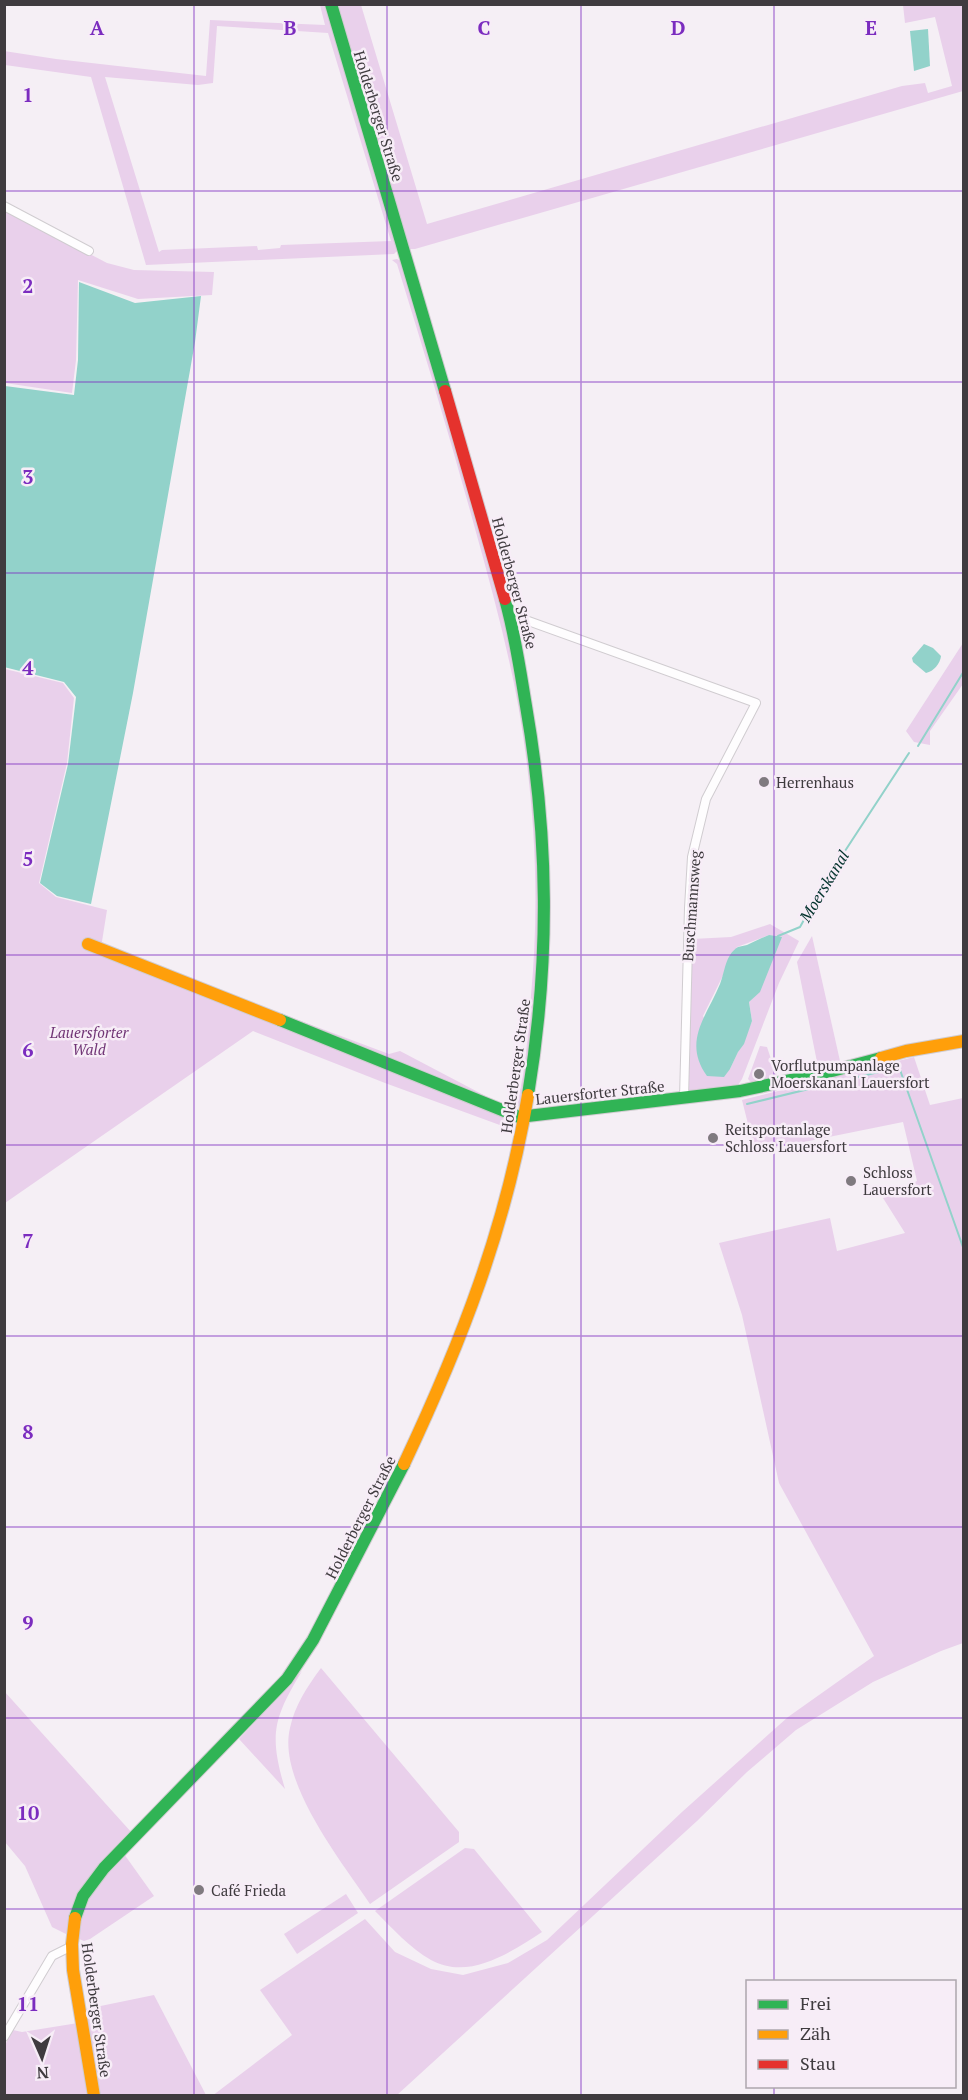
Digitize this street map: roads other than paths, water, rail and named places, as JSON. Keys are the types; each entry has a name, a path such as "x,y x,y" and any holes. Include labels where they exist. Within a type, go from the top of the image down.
{"main road":[{"name":"Holderberger Straße","path":"94,2096 81,2023 72,1946 78,1906 90,1885 287,1679 313,1640 392,1489 441,1385 487,1264 526,1116 536,1044 543,971 544,857 532,741 519,661 509,614 470,474 331,4"},
{"name":"Lauersforter Straße","path":"88,944 519,1117 740,1091 832,1071 906,1051 963,1041"}],"street":[{"path":"4,206 89,251"},
{"name":"Buschmannsweg","path":"509,614 756,703 706,799 692,857 684,1098"},
{"path":"4,2037 52,1956 72,1946"}],"waterway":[{"name":"Moerskanal","path":"918,746 964,671"},
{"name":"Moerskanal","path":"776,939 800,927 828,877 909,753"},
{"name":"Moerskanal","path":"747,1104 899,1067 964,1250"}],"place":[{"name":"Herrenhaus","path":"764,782"},
{"name":"Vorflutpumpanlage Moerskananl Lauersfort","path":"759,1074"},
{"name":"Reitsportanlage Schloss Lauersfort","path":"713,1138"},
{"name":"Schloss Lauersfort","path":"851,1181"},
{"name":"Café Frieda","path":"199,1890"}],"park label":[{"name":"Lauersforter Wald","path":"89,1040"}]}
